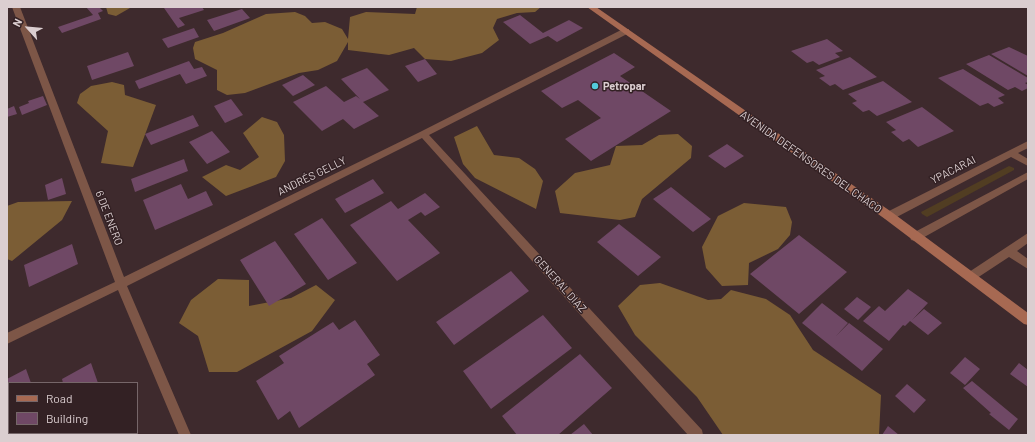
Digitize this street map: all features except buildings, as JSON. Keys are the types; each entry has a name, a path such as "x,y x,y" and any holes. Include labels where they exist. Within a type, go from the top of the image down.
{"main road":[{"name":"AVENIDA DEFENSORES DEL CHACO","path":"591,7 889,216 915,237 1028,320"}],"street":[{"name":"6 DE ENERO","path":"16,7 121,284 185,435"},
{"name":"ANDRÉS GELLY","path":"7,339 423,134 626,31"},
{"name":"GENERAL DIAZ","path":"423,134 697,435"},
{"name":"YPACARAI","path":"889,216 1028,144"},
{"path":"1011,153 1028,163"},
{"path":"915,237 1028,175"},
{"path":"970,277 1010,251 1028,236"},
{"path":"1010,251 1028,265"}],"shaded area":[{"path":"106,7 140,7 130,8 116,16 108,14"},
{"path":"417,7 541,7 535,12 517,13 497,19 493,28 499,40 482,53 451,61 425,59 414,48 389,55 348,50 348,42 337,61 318,70 299,73 245,93 227,95 217,90 217,70 195,59 193,48 195,42 223,33 266,14 295,12 305,16 312,23 325,22 342,29 348,39 350,17 366,12 415,14"},
{"path":"112,82 124,85 125,95 156,105 133,167 101,163 108,131 77,103 80,94 91,86"},
{"path":"262,117 277,122 284,135 285,161 276,177 226,196 202,177 226,165 240,170 259,157 243,133"},
{"path":"477,126 494,155 519,158 535,169 543,181 536,209 475,178 463,164 454,137"},
{"path":"678,134 692,146 691,158 642,199 635,217 620,220 560,213 555,191 575,173 610,165 616,146 642,145 659,135"},
{"path":"1009,166 1014,168 1014,170 927,217 922,214 921,212"},
{"path":"72,201 62,220 12,261 7,259 7,206 18,202"},
{"path":"744,203 786,207 792,222 790,235 778,249 749,263 748,285 722,286 706,268 702,247 718,216"},
{"path":"218,279 249,280 249,306 291,298 316,285 335,300 312,331 237,372 209,372 198,336 179,323 191,300"},
{"path":"660,283 708,300 721,299 731,290 766,299 790,315 813,350 881,395 879,435 723,435 697,397 635,335 618,306 640,285"}],"place":[{"name":"Petropar","path":"595,86"}]}
